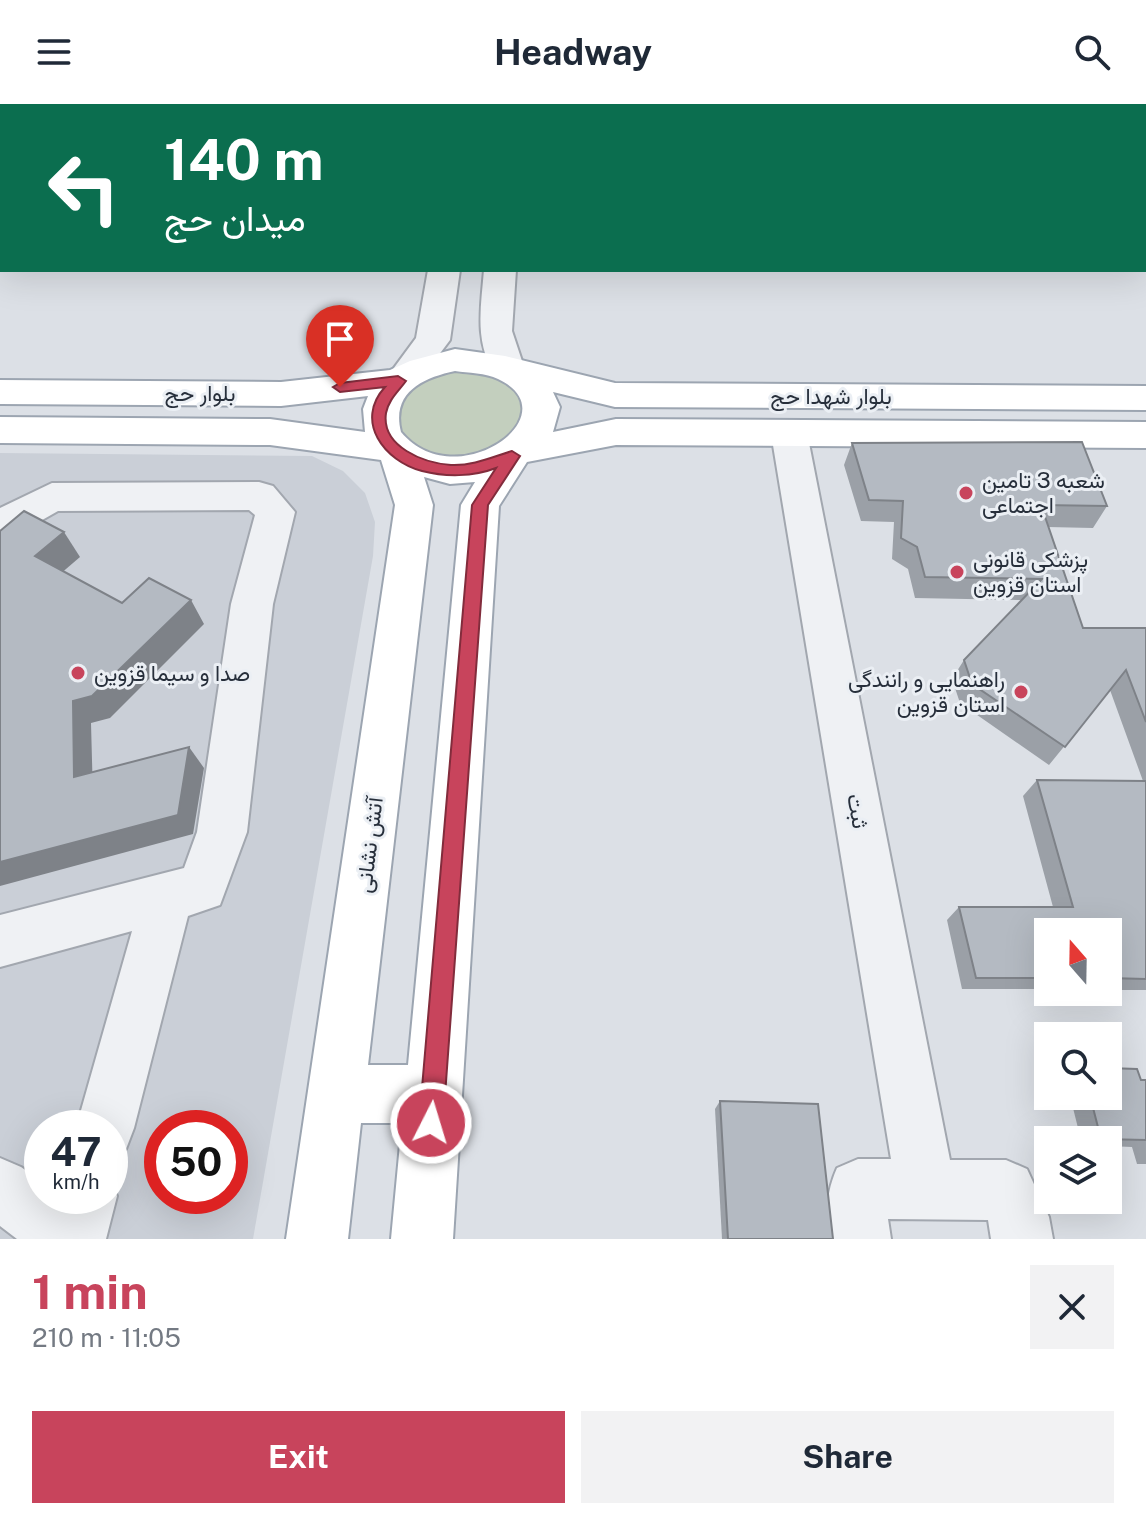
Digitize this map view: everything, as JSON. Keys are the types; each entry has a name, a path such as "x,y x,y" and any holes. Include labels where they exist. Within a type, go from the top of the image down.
{"main road":[{"path":"422,1239 480,505 516,454 537,432 543,410 536,389 513,370 482,360 455,360 428,365 402,379 384,397 378,415 381,433 395,452 423,466 453,470 484,467 516,454"},
{"name":"بلوار شهدا حج","path":"513,370 615,395 1146,398"},
{"name":"بلوار حج","path":"0,392 281,394 402,379"},
{"name":"بلوار حج","path":"0,430 270,432 395,452"},
{"name":"بلوار شهدا حج","path":"516,454 616,432 1146,435"},
{"name":"آتش نشانی","path":"317,1239 414,505 395,452"},
{"path":"337,1094 433,1094"}],"street":[{"path":"402,379 433,340 444,272"},
{"path":"500,272 495,331 513,370"},
{"name":"ثبت","path":"789,433 926,1189"},
{"path":"0,526 52,497 259,496 275,512 252,604 222,832 202,888 0,941"},
{"path":"110,1110 167,898"},
{"path":"0,1188 67,1239"},
{"path":"860,1239 856,1212 858,1189 1006,1190 1018,1217 1022,1239"},
{"path":"75,1239 82,1214"}],"shaded area":[{"path":"0,453 312,456 343,471 365,493 375,522 373,556 253,1239 0,1239"}],"green space":[{"path":"450,366 512,378 529,421 482,458 434,459 397,439 396,394"}],"building":[{"path":"1082,442 1107,506 1041,505 1083,628 1146,628 1146,722 1126,670 1065,747 972,684 964,660 1042,579 925,577 917,547 901,538 903,501 869,500 852,443"},
{"name":"صدا و سیما قزوین","path":"24,511 64,532 35,556 122,603 149,578 191,600 92,696 73,701 74,777 189,747 178,815 0,862 0,531"},
{"path":"1037,780 1146,781 1146,979 1122,978 1122,918 1034,918 1034,978 976,978 959,907 1073,907"},
{"path":"1122,1068 1137,1069 1141,1080 1146,1080 1146,1140 1122,1139 1122,1126 1098,1126 1094,1110 1122,1110"},
{"path":"720,1101 818,1104 833,1239 728,1239"}],"place":[{"name":"شعبه 3 تامین اجتماعی","path":"966,493"},
{"name":"پزشکی قانونی استان قزوین","path":"957,572"},
{"name":"صدا و سیما قزوین","path":"78,673"},
{"name":"راهنمایی و رانندگی استان قزوین","path":"1021,692"}],"route":[{"path":"340,387 398,381 384,397 378,415 381,433 398,454 423,466 453,470 484,467 512,456 480,505 431,1123"}]}
